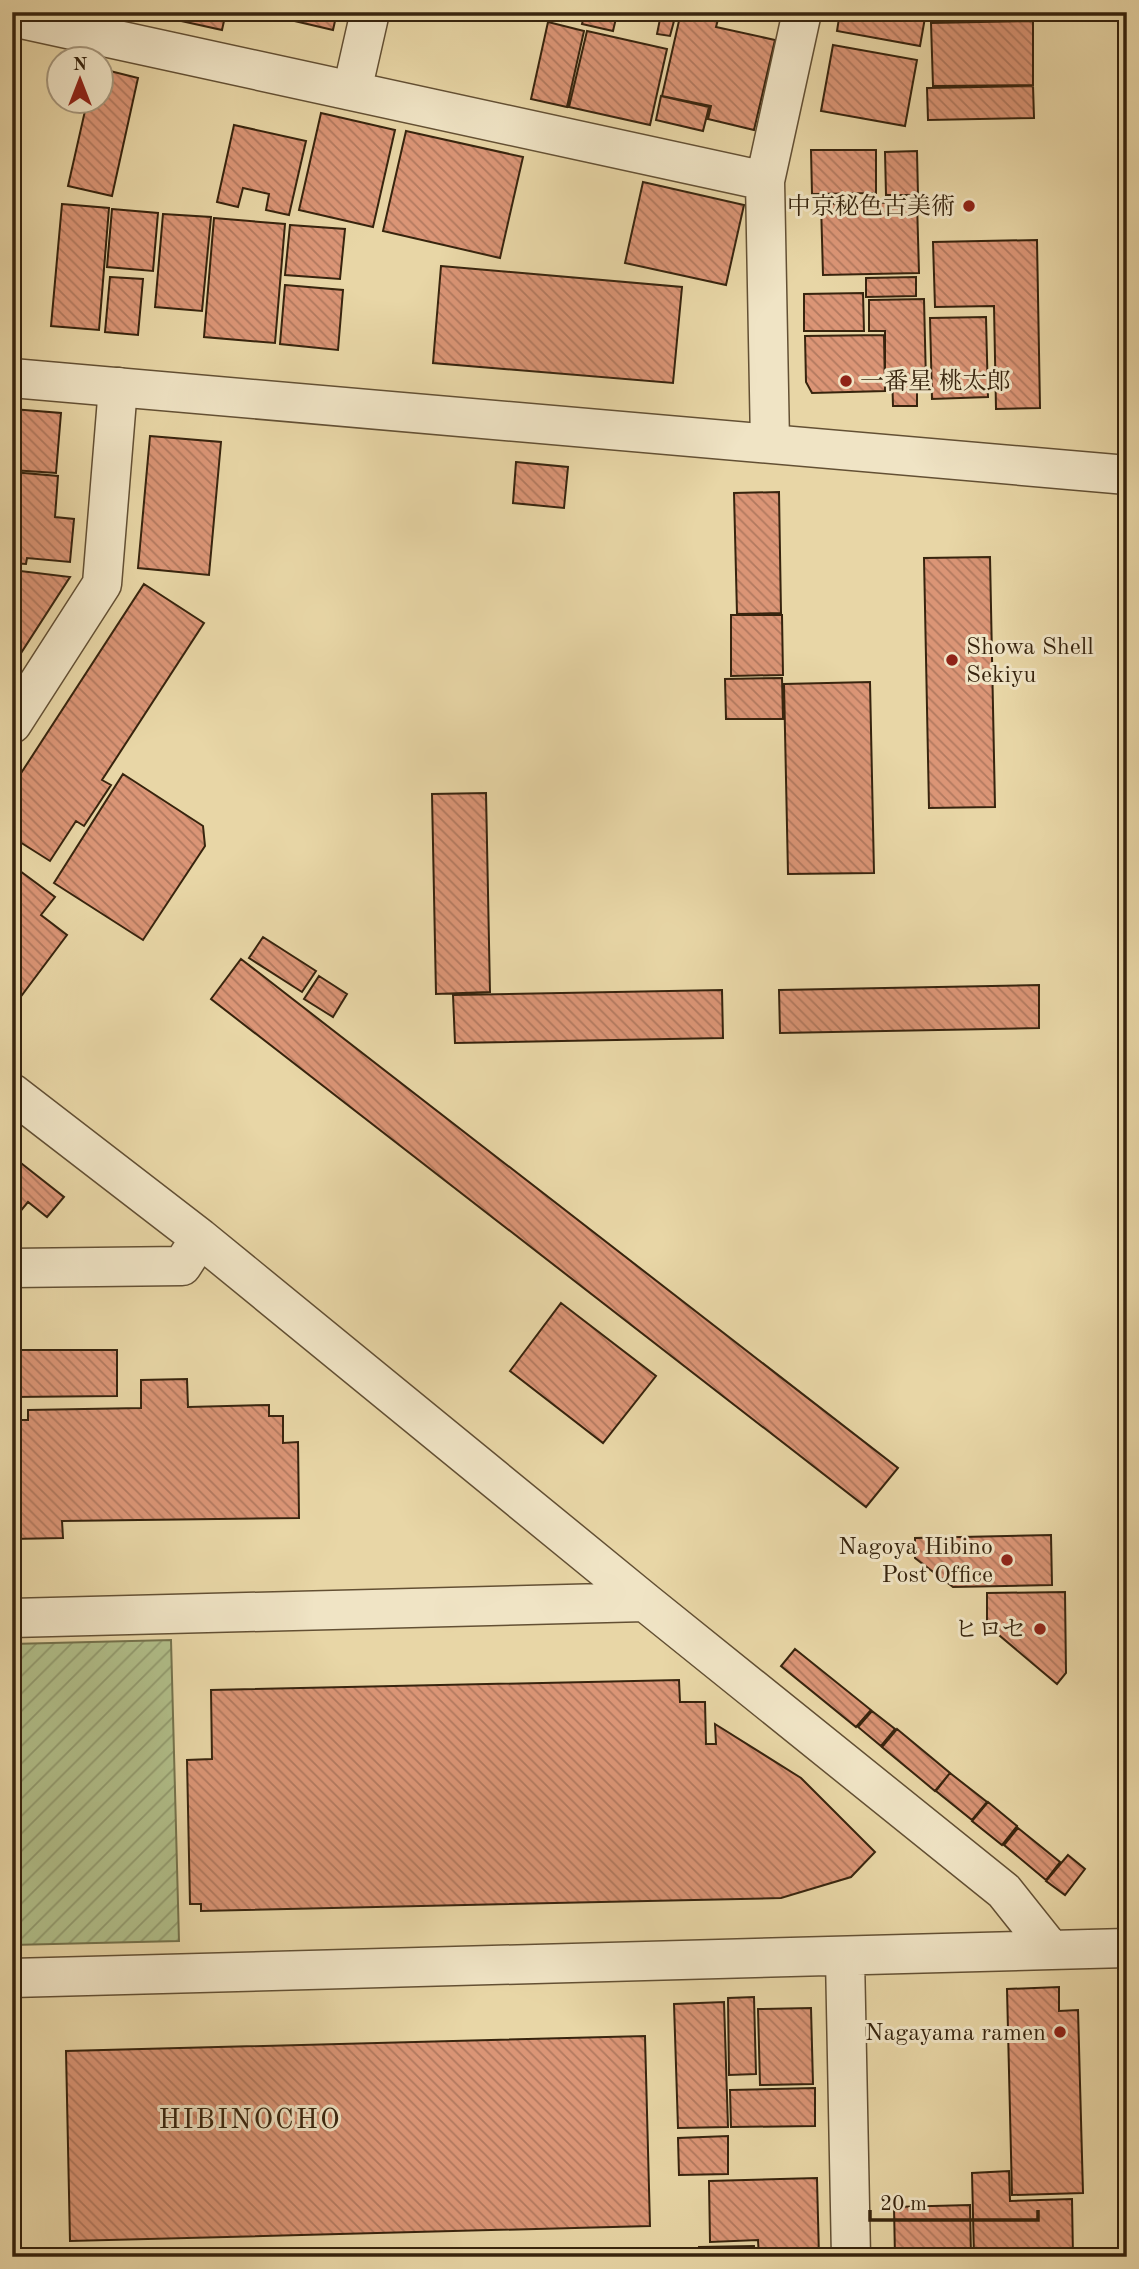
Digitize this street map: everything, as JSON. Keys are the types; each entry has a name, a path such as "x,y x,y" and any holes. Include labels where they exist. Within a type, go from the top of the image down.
{"street":[{"path":"352,91 370,12"},
{"path":"770,443 765,181 803,12"},
{"path":"12,17 765,181"},
{"path":"12,378 1127,475"},
{"path":"12,724 102,584 118,387"},
{"path":"12,1093 200,1238 1004,1891 1051,1950"},
{"path":"12,1268 182,1266 200,1238"},
{"path":"12,1618 645,1602"},
{"path":"12,1978 1127,1948"},
{"path":"845,1957 851,2257"}],"green space":[{"path":"171,1640 179,1941 12,1945 12,1644"}],"building":[{"path":"164,12 226,12 222,30 163,17"},
{"path":"256,12 337,12 333,30"},
{"path":"533,12 564,12 561,21"},
{"path":"585,12 617,14 613,31 582,24"},
{"path":"681,12 720,12 716,27 775,40 754,130 708,119 711,106 662,96"},
{"path":"840,12 926,12 920,46 837,31"},
{"path":"660,19 674,21 670,36 657,34"},
{"path":"1033,21 1033,85 933,86 931,23"},
{"path":"548,22 584,31 567,107 531,99"},
{"path":"587,31 667,49 650,125 569,107"},
{"path":"833,45 917,60 905,126 821,111"},
{"path":"116,72 138,78 112,196 68,186 84,116 116,116"},
{"path":"1033,86 1034,118 928,120 927,88"},
{"path":"661,96 709,107 703,131 656,120"},
{"path":"321,113 395,130 373,227 299,210"},
{"path":"234,125 306,141 289,215 266,210 269,194 243,188 238,207 217,202"},
{"path":"406,131 523,157 500,258 383,231"},
{"path":"811,150 876,150 876,193 812,194"},
{"path":"917,151 918,195 886,195 885,152"},
{"path":"643,182 744,205 726,285 625,263"},
{"path":"917,202 919,273 823,275 821,204"},
{"path":"62,204 109,208 99,330 51,326"},
{"path":"112,209 158,213 153,271 107,267"},
{"path":"163,214 211,217 202,311 155,307"},
{"path":"214,218 285,224 275,343 204,337"},
{"path":"290,225 345,229 340,279 285,275"},
{"path":"1037,240 1040,408 996,409 994,306 935,307 933,242"},
{"path":"441,266 682,287 673,383 433,363"},
{"path":"110,277 143,279 138,335 105,332"},
{"path":"916,277 916,296 866,297 866,278"},
{"path":"285,285 343,290 338,350 280,344"},
{"path":"863,293 864,331 804,331 804,294"},
{"path":"924,299 926,382 917,382 917,406 893,406 892,370 885,370 885,331 869,331 869,300"},
{"path":"986,317 988,397 932,399 930,318"},
{"path":"884,335 885,391 812,393 806,382 805,336"},
{"path":"12,409 61,413 56,473 12,470"},
{"path":"150,436 221,442 209,575 138,568"},
{"path":"516,462 568,467 564,508 513,503"},
{"path":"12,472 58,476 55,517 74,519 70,562 27,558 26,564 12,563"},
{"path":"779,492 781,613 737,614 734,493"},
{"path":"990,557 995,807 929,808 924,558"},
{"path":"12,570 70,577 12,667"},
{"path":"144,584 204,623 102,780 111,785 84,826 76,821 50,861 12,837 12,787"},
{"path":"731,615 782,615 783,675 731,676"},
{"path":"782,678 783,719 726,719 725,679"},
{"path":"870,682 874,873 788,874 784,684"},
{"path":"123,774 203,826 205,846 143,940 54,883"},
{"path":"486,793 490,992 436,994 432,794"},
{"path":"12,865 55,897 41,915 67,935 13,1007"},
{"path":"263,937 316,971 302,992 249,958"},
{"path":"241,959 898,1468 866,1507 211,999"},
{"path":"319,976 347,994 333,1017 304,999"},
{"path":"1039,985 1039,1028 780,1033 779,990"},
{"path":"722,990 723,1038 455,1043 453,995"},
{"path":"12,1156 64,1197 47,1217 28,1202 19,1213 12,1208"},
{"path":"561,1303 656,1376 603,1443 510,1371"},
{"path":"12,1350 117,1350 117,1396 12,1397"},
{"path":"187,1379 188,1407 269,1405 269,1416 283,1416 283,1443 298,1442 299,1518 62,1521 63,1538 12,1539 12,1420 28,1420 28,1410 141,1408 141,1380"},
{"path":"1051,1535 1052,1585 953,1587 915,1558 915,1538"},
{"path":"1065,1592 1066,1673 1057,1684 987,1625 987,1593"},
{"path":"795,1649 871,1710 856,1727 781,1666"},
{"path":"679,1680 680,1702 705,1702 706,1744 716,1744 715,1724 801,1778 875,1852 851,1877 781,1898 201,1911 201,1904 190,1904 187,1760 212,1759 211,1690"},
{"path":"872,1711 895,1729 881,1746 858,1727"},
{"path":"897,1729 950,1773 935,1791 882,1747"},
{"path":"950,1773 987,1802 972,1820 936,1791"},
{"path":"988,1802 1017,1826 1002,1845 972,1821"},
{"path":"1018,1828 1060,1862 1046,1880 1004,1845"},
{"path":"1068,1855 1085,1869 1065,1895 1046,1881"},
{"path":"1059,1987 1059,2011 1078,2010 1083,2193 1012,2195 1007,1989"},
{"path":"754,1997 756,2074 729,2075 728,1998"},
{"path":"724,2002 728,2127 678,2128 674,2004"},
{"path":"811,2008 813,2084 760,2085 758,2009"},
{"path":"645,2036 650,2226 70,2241 66,2051"},
{"path":"815,2088 815,2126 731,2127 730,2090"},
{"path":"728,2136 728,2174 679,2175 678,2138"},
{"path":"1009,2171 1010,2201 1072,2199 1073,2257 974,2257 972,2173"},
{"path":"817,2178 819,2257 759,2257 758,2240 710,2242 709,2181"},
{"path":"970,2205 971,2257 895,2257 894,2207"},
{"path":"754,2246 755,2257 699,2257 699,2247"}],"place":[{"name":"中京秘色古美術","path":"969,206"},
{"name":"一番星 桃太郎","path":"846,381"},
{"name":"Showa Shell Sekiyu","path":"952,660"},
{"name":"Nagoya Hibino Post Office","path":"1007,1560"},
{"name":"ヒロセ","path":"1040,1629"},
{"name":"Nagayama ramen","path":"1060,2032"}],"district":[{"name":"HIBINOCHO","path":"250,2118"}]}
